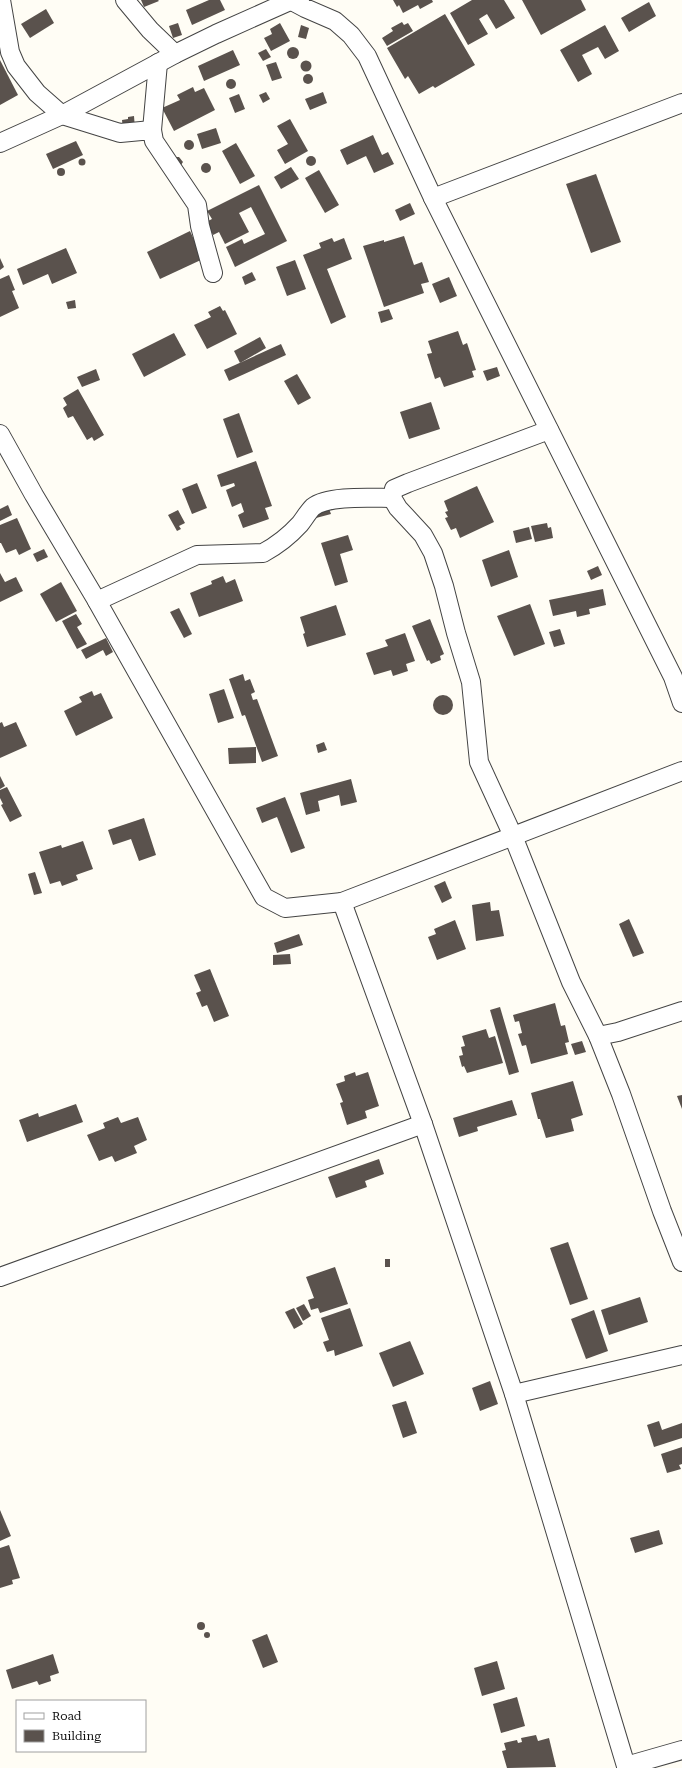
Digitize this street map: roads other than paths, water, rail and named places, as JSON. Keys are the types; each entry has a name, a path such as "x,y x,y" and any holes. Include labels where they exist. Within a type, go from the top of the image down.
{"street":[{"path":"1,0 10,52 16,66 37,93 62,115 120,133 152,130"},
{"path":"125,0 150,30 175,54"},
{"path":"0,143 62,115 175,54 291,0 335,21 351,35 367,56 433,198 673,677 682,703"},
{"path":"158,63 152,130 154,141 197,205 200,226 213,273"},
{"path":"433,198 682,103"},
{"path":"549,430 394,489 392,498 398,508 423,535 433,553 444,586 471,682 479,762 513,836 571,982 598,1036 621,1094 662,1211 682,1262"},
{"path":"0,434 34,495 97,601 264,897 285,908 342,902 682,771"},
{"path":"97,601 198,555 264,553 300,524 313,507 321,503 334,500 392,498"},
{"path":"342,902 422,1124 514,1394 626,1767 682,1750"},
{"path":"598,1036 618,1032 682,1011"},
{"path":"0,1277 422,1124"},
{"path":"514,1394 682,1355"}]}
